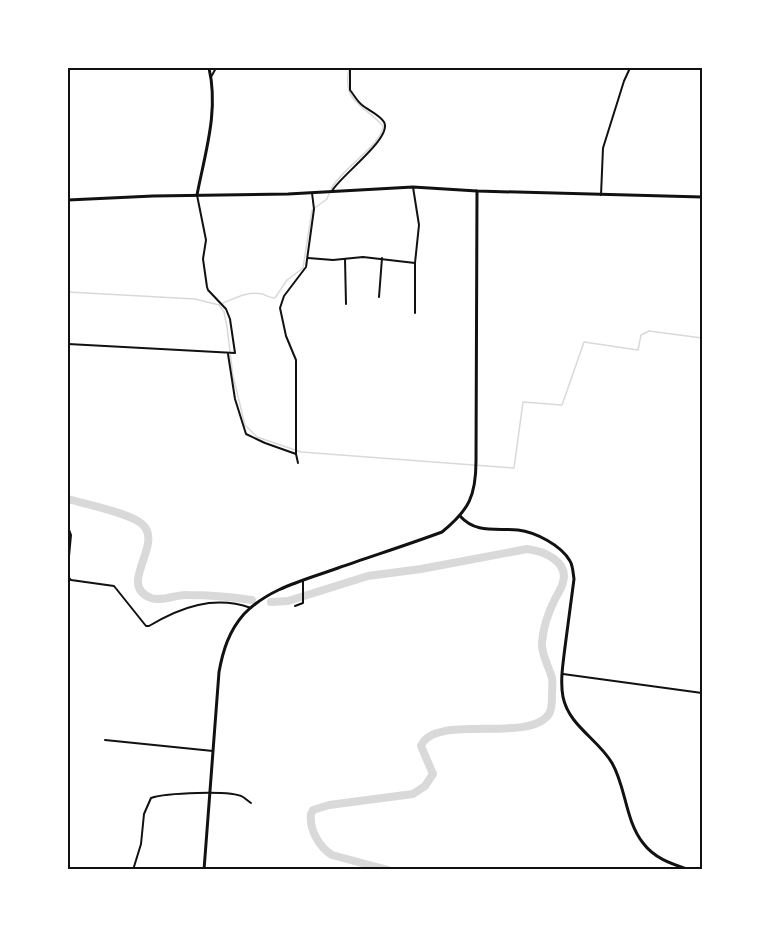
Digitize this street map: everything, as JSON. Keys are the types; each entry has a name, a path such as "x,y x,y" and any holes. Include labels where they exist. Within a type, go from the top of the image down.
{"main road":[{"path":"197,195 212,124 209,68"},
{"path":"68,200 312,193 413,187 702,197"},
{"path":"204,870 219,672 223,650 229,636 250,608 278,590 442,532 460,516 472,497 477,460 477,191"},
{"path":"460,516 471,526 480,529 527,532 554,544 571,562 574,579 561,685 567,710 612,764 630,817 642,842 667,862 690,870"}],"street":[{"path":"211,77 216,68"},
{"path":"332,191 385,132 385,123 362,105 350,90 350,68"},
{"path":"601,195 603,148 630,68"},
{"path":"413,187 419,225 415,263 415,313"},
{"path":"298,463 296,454 296,360 286,336 280,308 284,296 302,273 308,258 314,209 312,193"},
{"path":"68,344 235,353 231,319 226,309 208,290 204,266 206,240 197,195"},
{"path":"308,258 345,259 363,256 415,263"},
{"path":"379,297 382,258"},
{"path":"345,259 346,304"},
{"path":"228,354 236,399 246,434 296,454"},
{"path":"68,527 71,536 68,567"},
{"path":"68,577 71,580 114,586 146,626 176,611 202,604 221,602 250,608"},
{"path":"295,606 303,603 303,580"},
{"path":"562,674 702,693"},
{"path":"105,740 213,751"},
{"path":"133,870 139,855 144,814 151,798 178,793 209,794 242,796 251,803"}],"waterway":[{"path":"331,189 343,173 376,141 383,126 351,96 348,80 349,68"},
{"path":"223,303 251,293 275,298 287,280 303,268 312,210 327,199 329,194"},
{"path":"68,292 195,299 219,305"},
{"path":"219,305 224,312 233,376 245,425 257,437 301,452 514,468 523,402 562,405 584,342 638,350 641,335 649,331 702,338"},
{"path":"68,499 118,513 142,524 148,532 148,542 138,584 142,592 151,598 196,595 252,600"},
{"path":"271,602 288,601 368,576 421,569 527,549 553,558 562,568 564,575 562,584 549,614 542,643 552,680 552,706 549,714 538,723 522,727 462,729 429,736 421,746 433,774 425,786 413,794 329,805 313,810 311,814 313,831 327,852 388,870"}]}
